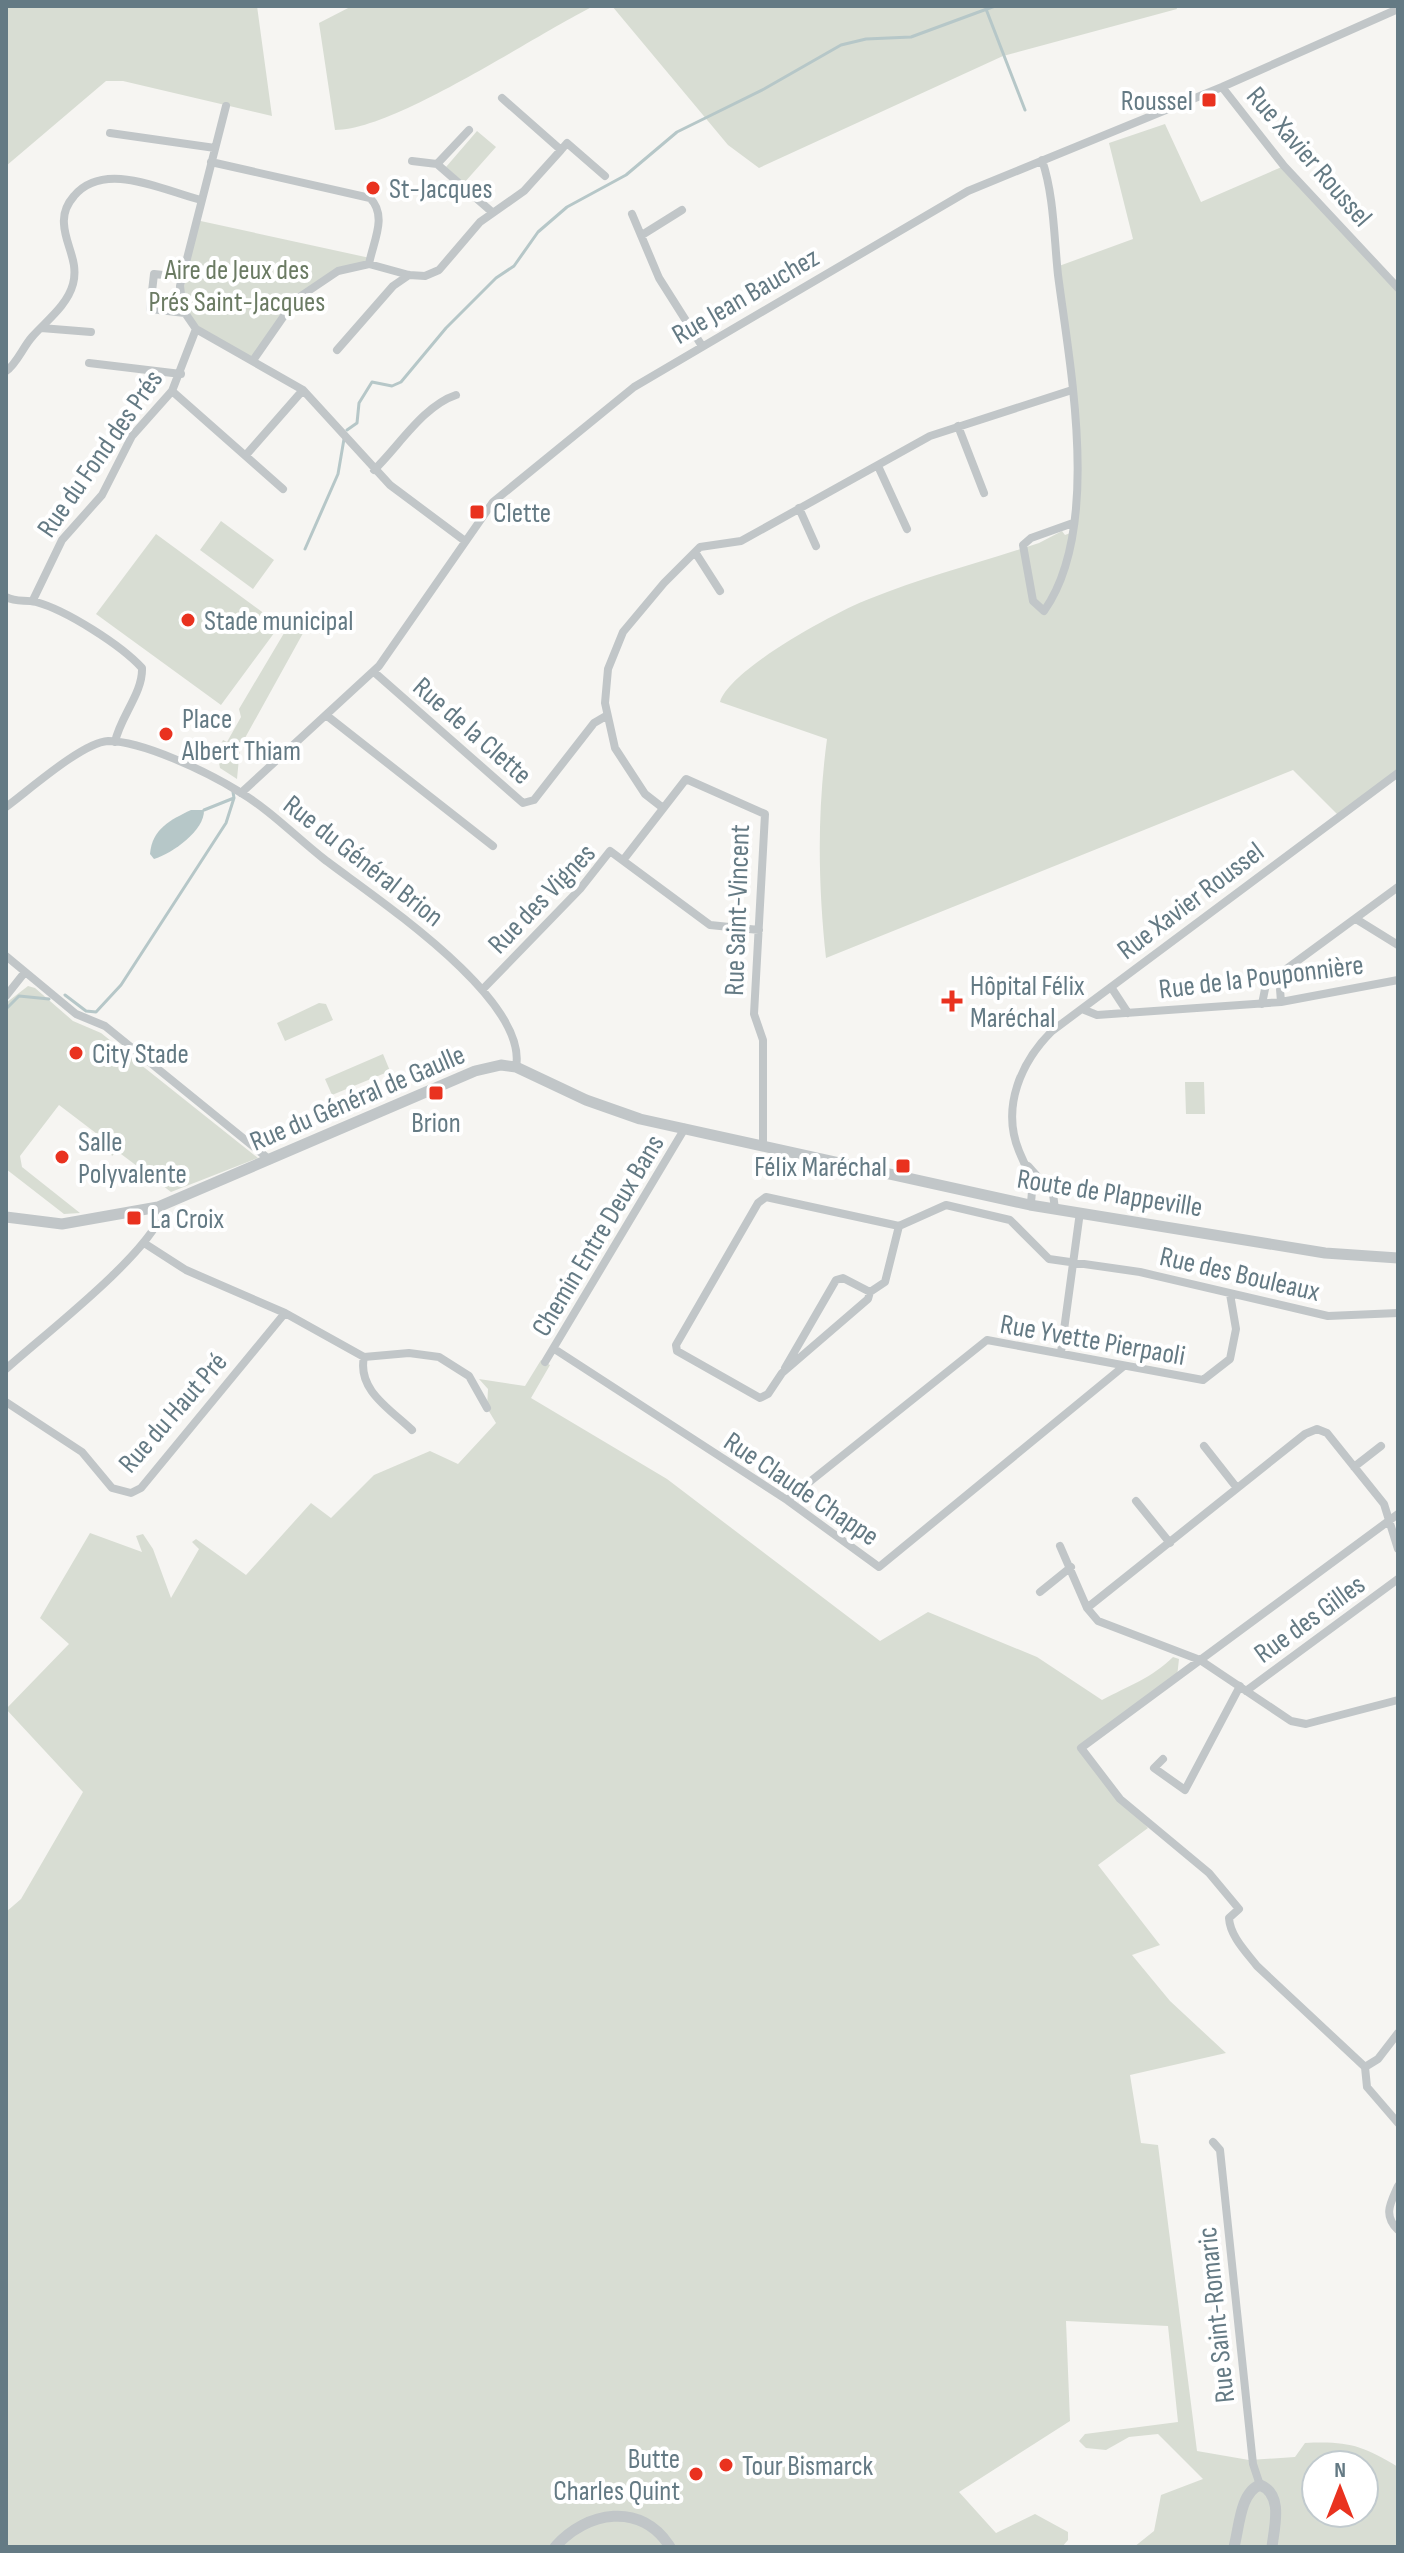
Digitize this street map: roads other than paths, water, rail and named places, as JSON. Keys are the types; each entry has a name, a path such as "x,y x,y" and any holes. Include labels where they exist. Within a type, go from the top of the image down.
{"street":[{"name":"Rue Jean Bauchez","path":"241,793 374,672 493,502 634,387 968,191 1222,87 1398,9"},
{"name":"Rue Xavier Roussel","path":"1222,87 1284,166 1398,288"},
{"path":"502,98 561,150"},
{"path":"226,106 182,277 179,295 185,313 196,329 254,359 303,390 374,470 415,507 465,541"},
{"path":"437,164 469,130"},
{"path":"110,133 215,148"},
{"path":"254,359 295,300 311,286 338,271 369,264 409,275 425,276 439,270 492,212 524,191 567,143 605,176"},
{"path":"1042,160 1077,445 1073,523 1066,564 1052,600 1044,611 1033,601 1023,545 1031,538 1073,523"},
{"path":"412,161 437,164 492,212"},
{"path":"211,162 370,198 379,213 369,264"},
{"path":"6,371 66,300 72,287 75,272 64,225 65,209 83,185 97,178 113,177 201,200"},
{"path":"642,235 682,210"},
{"path":"632,214 659,278 702,346"},
{"path":"182,277 154,274 150,309 185,313"},
{"path":"337,350 393,286 409,275"},
{"path":"41,328 91,332"},
{"name":"Rue du Fond des Prés","path":"33,600 62,540 102,495 132,436 172,391 196,329"},
{"name":"Rue du Fond des Prés","path":"89,363 181,374"},
{"path":"246,455 303,390"},
{"path":"663,808 645,794 623,764 606,716 608,669 623,632 646,602 705,545 741,541 930,436 1072,390"},
{"path":"172,391 283,489"},
{"path":"374,470 440,400 456,395"},
{"path":"958,426 984,493"},
{"path":"878,466 907,529"},
{"path":"799,508 816,546"},
{"path":"695,552 720,591"},
{"path":"6,597 16,603 33,600 80,623 142,668 141,679 119,725 115,742 96,743 87,748 6,807"},
{"name":"Rue de la Clette","path":"374,672 523,803 534,800 594,723 606,716"},
{"path":"326,715 493,846"},
{"name":"Rue du Général Brion","path":"115,742 149,751 241,793 433,942 482,990 514,1043 516,1067"},
{"name":"Rue Xavier Roussel","path":"1030,1205 1033,1189 1014,1130 1018,1082 1034,1049 1111,987 1398,773"},
{"name":"Rue Saint-Vincent","path":"624,859 686,779 765,814 754,1014 763,1040 763,1145"},
{"name":"Rue des Vignes","path":"482,990 580,889 610,851 710,925 759,930"},
{"path":"1262,1004 1266,984 1398,887"},
{"path":"1356,919 1398,945"},
{"path":"6,956 76,1014 105,1026 270,1160"},
{"path":"6,996 25,972"},
{"path":"1279,976 1281,1002"},
{"name":"Rue de la Pouponnière","path":"1082,1009 1097,1015 1262,1004 1398,980"},
{"name":"Rue de la Pouponnière","path":"1111,987 1128,1013"},
{"name":"Rue du Général de Gaulle","path":"6,1217 62,1224 158,1207 475,1071 501,1065 516,1067 618,1113 817,1158"},
{"name":"Chemin Entre Deux Bans","path":"545,1362 556,1350 685,1128"},
{"name":"Route de Plappeville","path":"817,1158 1030,1205 1325,1253 1398,1258"},
{"name":"Rue Xavier Roussel","path":"1027,1166 1053,1194 1055,1209"},
{"path":"766,1197 899,1226 885,1282 870,1292 868,1299 782,1373 760,1398 678,1353 676,1348 758,1203 766,1197"},
{"name":"Rue des Bouleaux","path":"899,1226 946,1205 1010,1220 1043,1257 1140,1272 1328,1316 1398,1313"},
{"path":"6,1369 144,1243 162,1214 158,1207"},
{"path":"1061,1352 1080,1212"},
{"path":"144,1243 186,1270 285,1313 364,1357 424,1354 449,1363 469,1376 487,1408"},
{"path":"782,1373 836,1280 843,1278 870,1292"},
{"name":"Rue Yvette Pierpaoli","path":"787,1500 987,1340 1203,1380 1230,1359 1236,1329 1230,1294"},
{"name":"Rue du Haut Pré","path":"6,1402 48,1426 82,1452 112,1488 131,1493 141,1488 285,1313"},
{"name":"Rue Claude Chappe","path":"556,1350 787,1500 879,1567 1124,1366"},
{"path":"364,1357 363,1374 370,1391 412,1430"},
{"path":"1087,1608 1305,1434 1317,1429 1327,1433 1394,1517 1398,1549"},
{"path":"1204,1446 1237,1488"},
{"path":"1354,1467 1381,1446"},
{"path":"1136,1501 1170,1543"},
{"path":"1394,1517 1081,1748 1120,1799 1193,1858 1239,1909 1229,1918 1229,1928 1257,1966 1365,2067 1367,2087 1398,2123"},
{"path":"1060,1546 1087,1608 1098,1621 1200,1660 1291,1721 1306,1724 1398,1700"},
{"path":"1040,1592 1071,1567"},
{"name":"Rue des Gilles","path":"1243,1689 1398,1579"},
{"path":"1163,1759 1154,1768 1185,1790 1243,1689"},
{"path":"1365,2067 1378,2059 1398,2033"},
{"name":"Rue Saint-Romaric","path":"1213,2142 1220,2150 1253,2464 1260,2485"},
{"path":"1398,2186 1388,2213 1389,2221 1398,2230"},
{"path":"1234,2547 1246,2499 1251,2489 1260,2485 1271,2491 1275,2502 1272,2547"},
{"path":"555,2547 576,2525 610,2517 649,2526 670,2547"}],"waterway":[{"path":"347,430 357,423 359,403 372,382 392,386 401,382 446,328 496,278 514,266 538,232 567,207 626,175 677,132 764,89 841,45 866,39 911,37 995,6"},
{"path":"986,9 1025,110"},
{"path":"305,549 338,474 344,439"},
{"path":"204,810 234,798 233,792"},
{"path":"65,995 86,1011 96,1012 121,985 226,823 234,798"},
{"path":"6,1009 19,996 49,999"}],"place":[{"name":"Roussel","path":"1209,100"},
{"name":"St-Jacques","path":"373,188"},
{"name":"Clette","path":"477,512"},
{"name":"Stade municipal","path":"188,620"},
{"name":"Place Albert Thiam","path":"166,734"},
{"name":"Hôpital Félix Maréchal","path":"952,1001"},
{"name":"City Stade","path":"76,1053"},
{"name":"Brion","path":"436,1093"},
{"name":"Salle Polyvalente","path":"62,1157"},
{"name":"Félix Maréchal","path":"903,1166"},
{"name":"La Croix","path":"134,1218"},
{"name":"Tour Bismarck","path":"726,2465"},
{"name":"Butte Charles Quint","path":"696,2474"}],"park label":[{"name":"Aire de Jeux des Prés Saint-Jacques","path":"237,285"}]}
